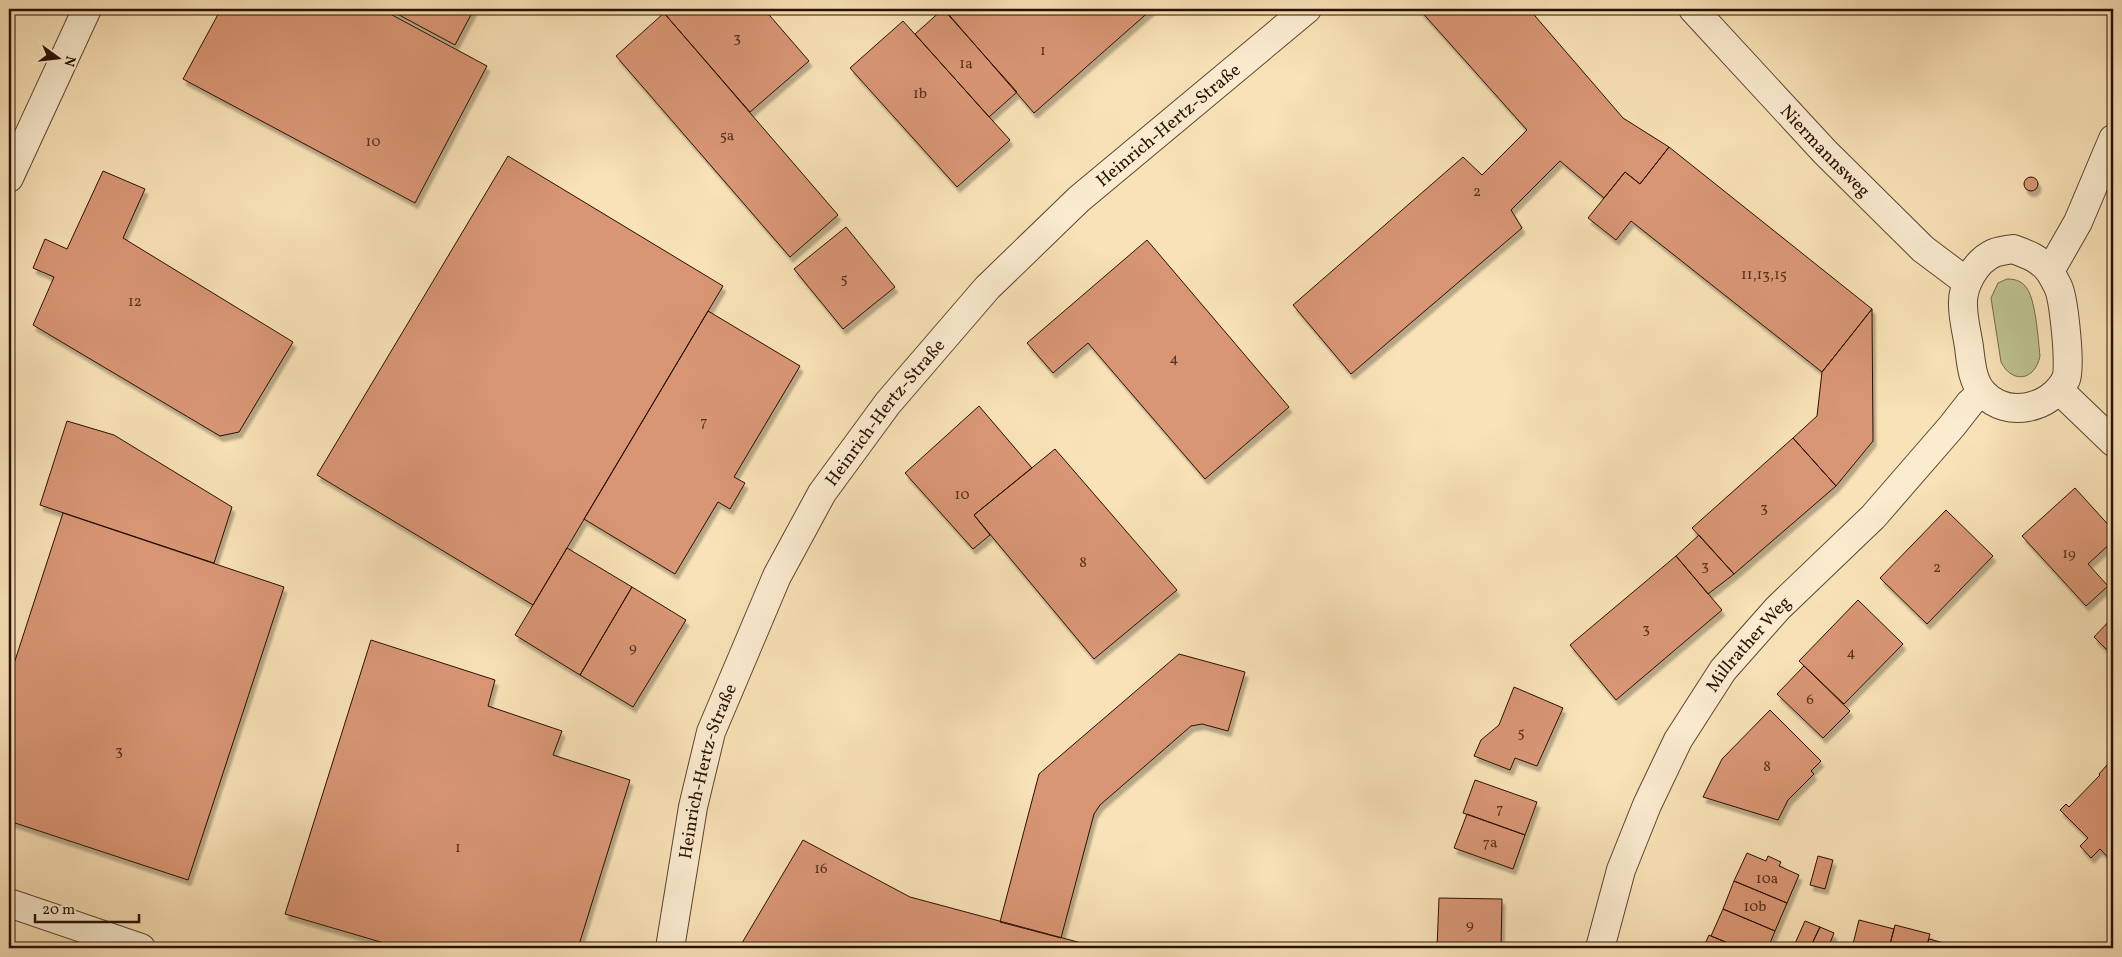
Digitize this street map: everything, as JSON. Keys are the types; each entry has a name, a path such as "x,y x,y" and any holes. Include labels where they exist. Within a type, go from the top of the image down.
{"street":[{"path":"9,178 87,9"},
{"name":"Heinrich-Hertz-Straße","path":"670,948 693,807 711,732 777,576 822,492 888,402 987,288 1079,200 1308,9"},
{"name":"Niermannsweg","path":"1693,9 1825,152 1923,249 1967,282"},
{"path":"2050,271 2078,222 2113,139"},
{"path":"2013,249 2032,255 2050,271 2059,289 2069,360 2067,377 2059,390 2046,401 2027,408 2010,407 1996,403 1982,392 1973,374 1962,304 1967,282 1980,262 1995,253 2013,249"},
{"path":"2059,390 2113,442"},
{"name":"Millrather Weg","path":"1600,948 1621,870 1647,805 1678,740 1723,670 1778,608 1873,517 1970,403 1982,392"},
{"path":"9,904 141,948"}],"green space":[{"path":"2007,279 2019,281 2025,286 2032,299 2036,319 2040,356 2033,371 2023,377 2011,374 2001,362 1991,298 1998,283"}],"building":[{"path":"221,9 381,9 487,66 415,203 183,79"},
{"path":"388,9 474,9 455,45"},
{"path":"670,9 764,9 809,61 750,112 664,13"},
{"path":"943,9 1017,92 989,117 915,34"},
{"path":"944,9 1152,9 1034,113"},
{"path":"1419,9 1529,9 1623,118 1669,147 1640,184 1625,172 1604,198 1560,161 1511,210 1522,228 1351,374 1293,305 1463,157 1482,175 1527,130"},
{"path":"664,13 838,215 790,257 616,56"},
{"path":"903,21 1010,140 957,187 850,68"},
{"path":"1669,147 1872,309 1822,372 1631,221 1616,240 1588,218 1625,172 1640,184"},
{"path":"508,156 723,286 533,605 317,475"},
{"path":"103,171 145,189 123,238 293,342 239,432 220,436 33,325 54,277 33,268 45,239 67,249"},
{"path":"2031,177 2036,179 2038,184 2036,189 2031,191 2026,189 2024,184 2026,179"},
{"path":"846,227 895,287 843,329 794,269"},
{"path":"1147,240 1289,407 1205,479 1088,343 1053,373 1027,343"},
{"path":"1872,309 1873,441 1836,486 1793,438 1817,416 1822,372"},
{"path":"708,311 800,366 734,477 745,483 730,509 718,502 675,574 584,519"},
{"path":"979,406 1032,468 974,515 990,535 973,549 905,473"},
{"path":"67,421 114,435 232,507 214,563 40,505"},
{"path":"1793,438 1836,486 1734,574 1692,528"},
{"path":"1055,449 1177,590 1094,659 974,515"},
{"path":"2075,488 2113,530 2113,541 2088,564 2108,586 2086,606 2022,536"},
{"path":"1946,510 1993,556 1927,624 1880,578"},
{"path":"63,513 284,587 188,880 9,821 9,679"},
{"path":"1699,535 1734,574 1708,594 1676,556"},
{"path":"567,548 632,587 580,675 515,635"},
{"path":"1676,556 1722,610 1616,700 1570,645"},
{"path":"632,587 686,620 633,707 580,675"},
{"path":"1858,600 1903,644 1844,704 1799,661"},
{"path":"2113,617 2113,656 2094,637"},
{"path":"371,640 495,680 488,706 562,731 553,755 630,780 578,948 383,948 384,943 285,914"},
{"path":"1179,654 1245,672 1228,731 1202,724 1191,726 1100,805 1094,814 1061,938 1000,922 1039,774"},
{"path":"1804,666 1850,711 1823,738 1777,694"},
{"path":"1514,687 1563,708 1537,766 1515,758 1510,770 1474,756 1481,740 1499,725"},
{"path":"1770,710 1821,761 1811,771 1814,774 1788,800 1778,820 1703,797 1722,759"},
{"path":"2107,765 2113,771 2113,863 2100,849 2091,858 2080,846 2088,838 2060,810 2066,804 2069,807 2100,775"},
{"path":"1475,780 1537,802 1525,835 1463,813"},
{"path":"1467,814 1525,835 1513,869 1454,848"},
{"path":"803,840 910,897 1100,948 739,948"},
{"path":"1747,853 1766,861 1768,856 1781,862 1779,866 1799,875 1787,903 1734,881"},
{"path":"1818,856 1833,860 1825,889 1810,885"},
{"path":"1734,881 1787,903 1775,931 1723,909"},
{"path":"1439,898 1502,899 1501,948 1437,948"},
{"path":"1723,909 1775,931 1768,948 1740,948 1711,936"},
{"path":"1859,920 1894,929 1889,948 1852,948"},
{"path":"1805,921 1820,927 1810,948 1793,948"},
{"path":"1895,925 1930,934 1926,948 1889,948"},
{"path":"1820,927 1834,933 1828,948 1810,948"},
{"path":"1709,935 1711,936 1740,948 1703,948"},
{"path":"1929,939 1963,948 1926,948"}]}
